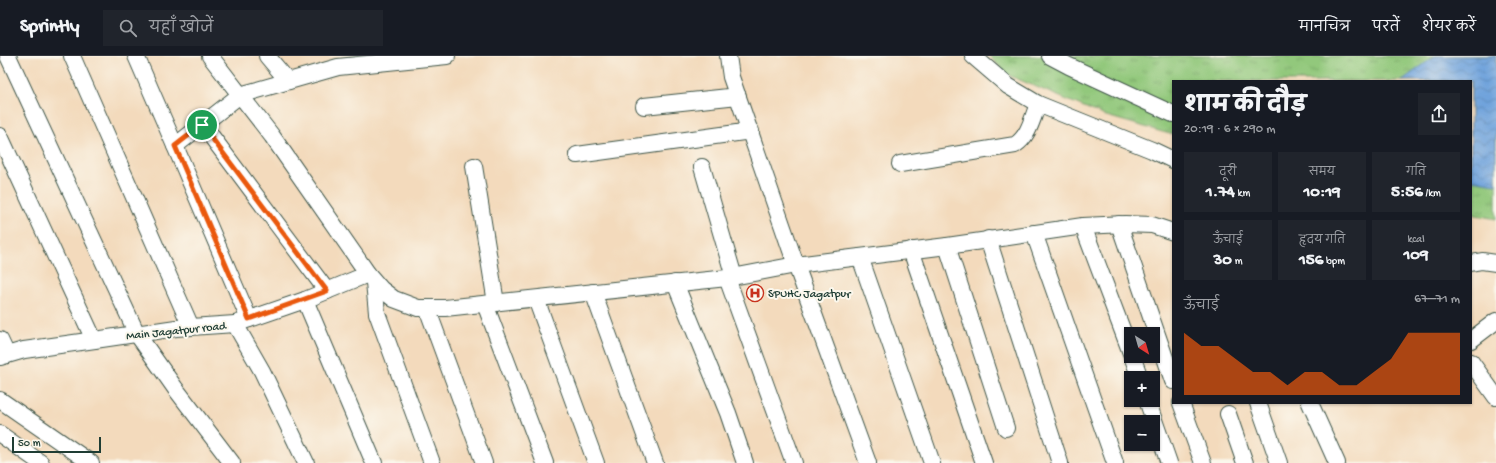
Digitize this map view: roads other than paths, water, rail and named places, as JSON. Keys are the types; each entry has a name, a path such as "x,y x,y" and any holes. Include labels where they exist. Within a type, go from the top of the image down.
{"street":[{"path":"8,56 138,334 175,388 232,463"},
{"path":"136,56 175,146 262,371 306,463"},
{"path":"210,56 272,136 371,278 394,300 418,308 490,304 730,278 796,265 947,246 1083,226 1119,224 1152,225 1172,232"},
{"path":"267,56 288,81"},
{"path":"175,146 240,95 288,81 332,62 447,56"},
{"path":"728,56 731,77 751,131 796,265 868,463"},
{"path":"973,56 1008,86 1038,104 1172,160"},
{"path":"1050,56 1172,114"},
{"path":"74,57 191,327"},
{"path":"644,106 738,96"},
{"path":"900,164 1015,145 1021,141 1028,130 1038,104"},
{"path":"202,125 327,291"},
{"path":"577,155 751,131"},
{"path":"0,136 4,154 94,340"},
{"path":"474,166 490,304 545,463"},
{"path":"702,167 730,278 794,463"},
{"path":"1119,224 1172,378"},
{"path":"1083,226 1124,334"},
{"path":"1034,233 1115,463"},
{"path":"988,239 1060,463"},
{"path":"947,246 1006,428"},
{"path":"911,250 984,463"},
{"path":"860,257 932,463"},
{"path":"1472,263 1482,261 1496,263"},
{"path":"371,278 377,313 432,463"},
{"name":"Main Jagatpur road","path":"3,356 24,350 242,321 327,291 371,278"},
{"path":"674,283 728,413 745,463"},
{"path":"593,292 655,463"},
{"path":"536,299 596,463"},
{"path":"305,300 374,463"},
{"path":"427,308 484,463"},
{"path":"1472,339 1496,321"},
{"path":"0,340 3,356"},
{"path":"1472,363 1496,397"},
{"path":"0,400 91,463"},
{"path":"1181,404 1203,463"},
{"path":"1258,404 1279,463"},
{"path":"1310,404 1337,463"},
{"path":"1149,407 1169,463"},
{"path":"1228,414 1245,463"},
{"path":"0,434 41,463"}],"water":[{"path":"1435,56 1496,56 1496,184 1472,180 1472,80 1402,80"}],"place":[{"name":"SPUHC Jagatpur","path":"755,293"}]}
